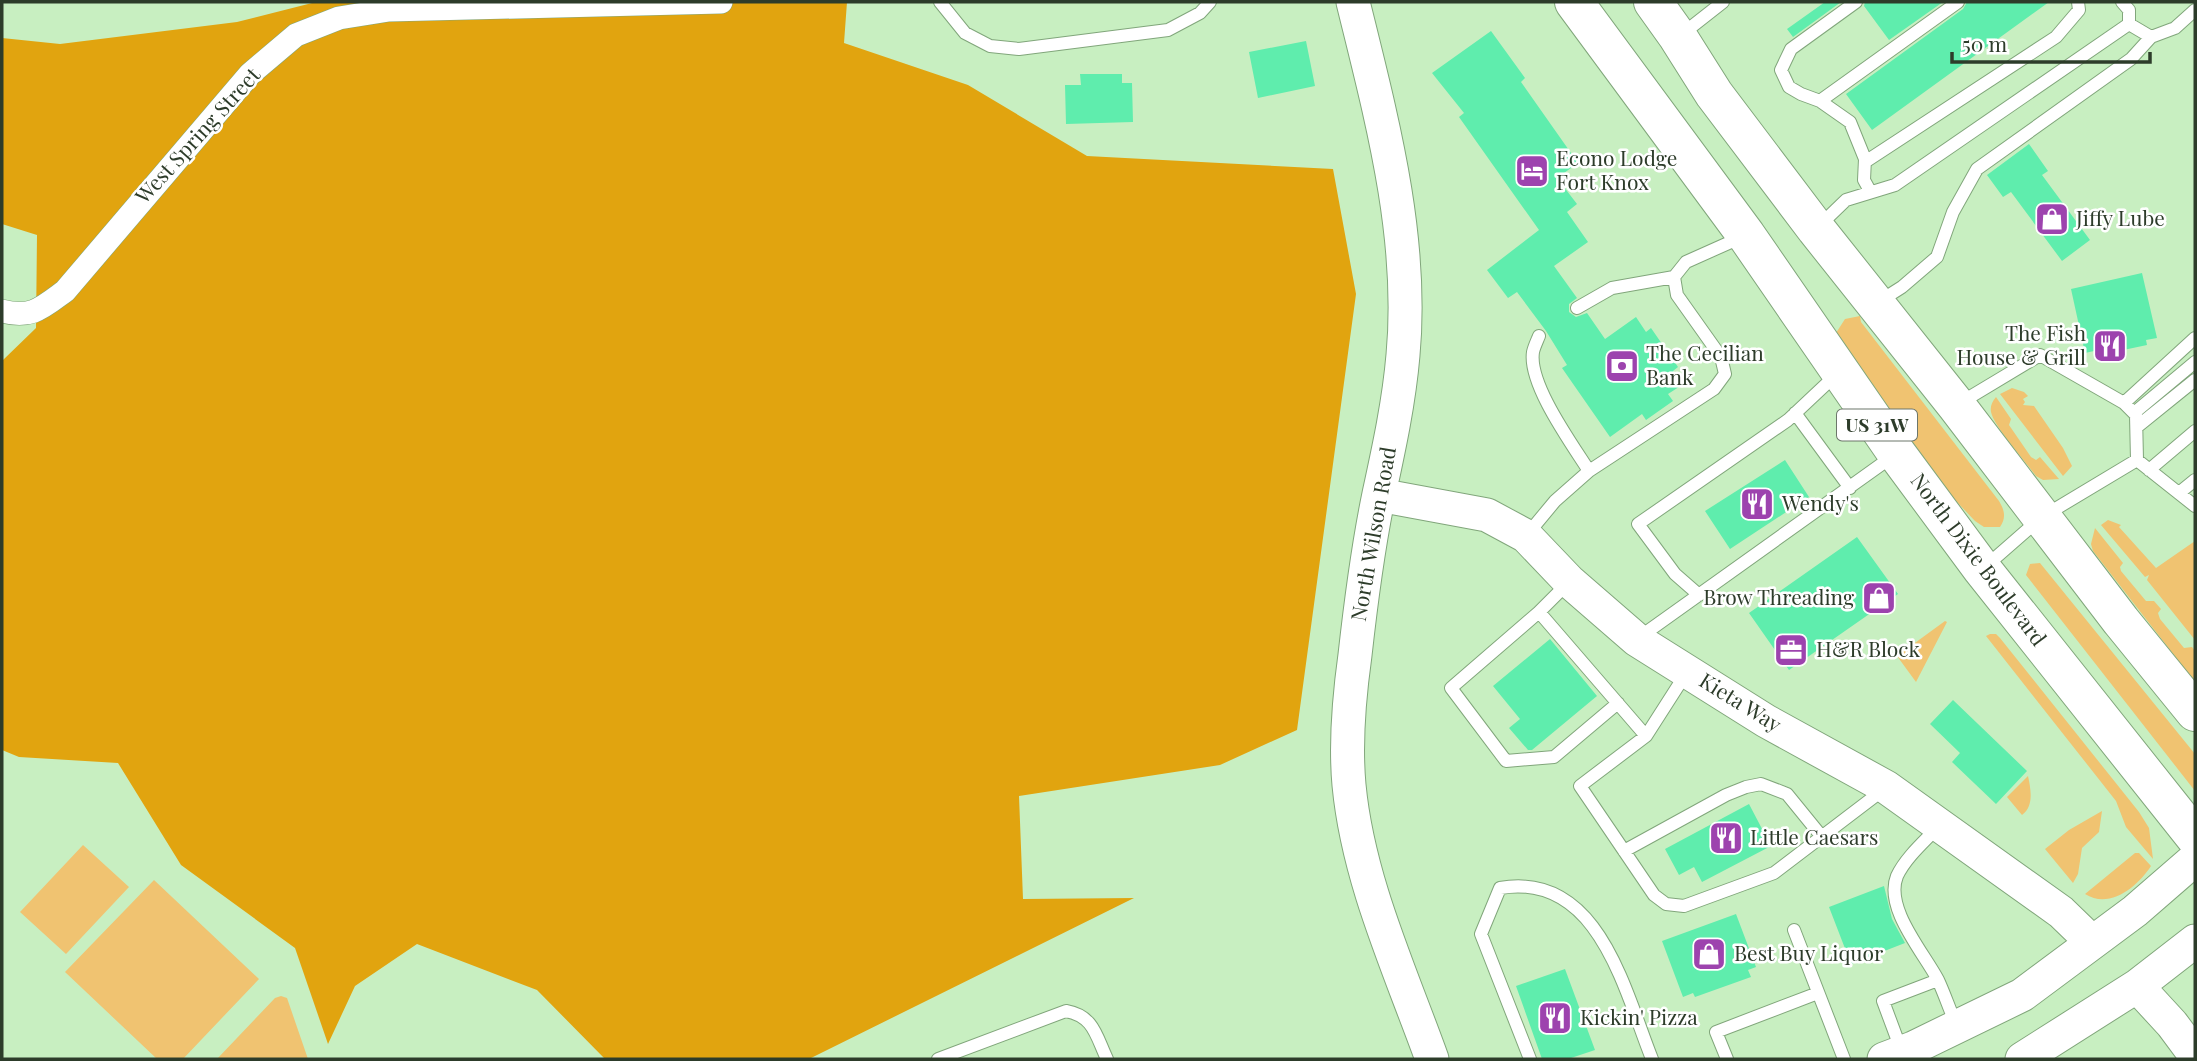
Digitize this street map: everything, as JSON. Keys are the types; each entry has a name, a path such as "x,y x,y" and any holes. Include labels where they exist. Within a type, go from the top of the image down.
{"highway":[{"name":"North Dixie Boulevard","path":"1574,2 1746,235 1897,454 1983,569 2195,837"},
{"path":"1653,2 1714,94 1816,229 2195,712"}],"main road":[{"name":"North Wilson Road","path":"1353,2 1374,89 1402,237 1405,290 1404,354 1363,586 1347,718 1349,785 1364,870 1432,1059"},
{"name":"Kieta Way","path":"1379,495 1487,515 1526,536 1569,581 1637,640 1766,721 1886,787 2061,912 2092,942"},
{"path":"1893,1056 2022,995 2135,911 2195,859"},
{"path":"2022,1059 2137,986 2195,941"},
{"path":"2137,986 2172,1024 2195,1055"}],"street":[{"name":"West Spring Street","path":"2,312 37,312 65,291 250,74 296,36 339,18 389,10 720,2"}],"lane":[{"path":"940,2 965,33 990,46 1019,50 1168,30 1199,13 1210,2"},
{"path":"1678,37 1723,2"},
{"path":"1856,2 1791,50 1781,70 1789,87 1821,102 1850,122 1865,162 1864,180 1870,191"},
{"path":"1821,102 1958,2"},
{"path":"1865,162 2056,37 2079,10 2078,2"},
{"path":"2122,2 2129,10 2129,24"},
{"path":"1875,304 1902,287 1937,257 1953,212 1977,169 2131,59 2151,37 2175,28 2195,10"},
{"path":"2129,24 2151,37"},
{"path":"1816,229 1846,200 1895,185 2129,24"},
{"path":"1577,307 1612,288 1674,277 1686,262 1746,235"},
{"path":"1526,536 1555,501 1589,471 1714,389 1725,374 1721,356 1676,295 1674,277"},
{"path":"1539,336 1532,353 1535,373 1552,414 1589,471"},
{"path":"2124,403 2195,338"},
{"path":"1956,405 2040,355 2124,403 2136,420 2137,460 2195,506"},
{"path":"2136,420 2195,362"},
{"path":"1699,595 1675,574 1638,524 1795,413 1839,371"},
{"path":"2136,420 2195,380"},
{"path":"1795,413 1850,488"},
{"path":"2149,470 2195,431"},
{"path":"1637,640 1897,454"},
{"path":"1983,569 2042,517 2137,460"},
{"path":"2179,494 2195,480"},
{"path":"1569,581 1539,612 1451,688 1506,761 1554,757 1618,704"},
{"path":"1539,612 1646,736"},
{"path":"1688,671 1646,736 1580,786 1654,895 1667,904 1684,906 1774,873 1886,787"},
{"path":"1625,851 1727,795 1761,784 1787,794 1822,837"},
{"path":"1939,825 1909,858 1897,877 1894,896 1903,921 1938,980 1957,1027"},
{"path":"1530,1059 1481,933 1500,888 1520,885 1553,893 1585,915 1608,948 1652,1059"},
{"path":"1794,930 1844,1059"},
{"path":"1893,1056 1883,1001 1938,980"},
{"path":"1727,1059 1716,1031 1818,993"},
{"path":"938,1059 1066,1011 1078,1014 1091,1023 1107,1059"}],"shaded area":[{"path":"316,2 847,2 844,43 968,85 1087,156 1333,169 1356,294 1297,730 1220,765 1019,796 1023,899 1134,898 809,1059 605,1059 537,990 417,944 355,986 328,1044 295,948 181,865 118,763 19,757 2,750 2,361 36,328 37,235 2,224 2,38 60,44 237,22"},
{"path":"1860,316 1861,322 1999,501 2004,514 2000,527 1984,527 1975,521 1937,481 1836,333 1845,319"},
{"path":"2012,388 2028,396 2023,399 2023,405 2034,406 2063,448 2072,466 2063,476 2000,394"},
{"path":"1996,397 2011,419 2009,425 2031,457 2036,460 2040,457 2059,479 2043,480 2036,476 2011,444 1991,412"},
{"path":"2108,520 2121,525 2119,527 2156,568 2195,541 2195,640 2147,580 2149,575 2145,577 2101,525"},
{"path":"2095,528 2123,563 2121,571 2146,601 2154,601 2161,609 2158,613 2160,619 2184,648 2192,647 2195,651 2195,682 2093,551 2091,544"},
{"path":"2040,563 2195,754 2195,791 2026,575 2030,564"},
{"path":"1947,622 1916,682 1897,656"},
{"path":"1996,634 2000,638 2139,812 2149,828 2153,859 2126,827 2116,801 1986,636"},
{"path":"2028,776 2030,802 2022,815 2007,797"},
{"path":"2102,811 2099,832 2082,848 2078,874 2073,883 2045,849 2069,830"},
{"path":"83,845 129,887 66,954 20,912"},
{"path":"2135,853 2139,853 2151,866 2131,888 2122,894 2104,899 2085,894"},
{"path":"154,880 259,979 183,1059 157,1059 65,972"},
{"path":"275,998 287,998 308,1059 217,1059"}],"building":[{"path":"1825,2 1841,2 1793,37 1787,29"},
{"path":"1865,2 1943,2 1889,40 1864,6"},
{"path":"1967,2 2049,2 1872,130 1846,94 1963,9"},
{"path":"1491,31 1525,78 1521,82 1578,163 1557,178 1577,204 1567,212 1588,242 1554,266 1577,298 1569,304 1569,312 1576,317 1587,313 1605,339 1636,317 1646,332 1651,328 1678,367 1673,371 1682,385 1668,394 1673,401 1646,420 1642,414 1610,437 1562,368 1567,365 1546,331 1517,292 1508,298 1487,270 1539,230 1459,117 1464,113 1432,73"},
{"path":"1306,41 1315,86 1258,98 1249,52"},
{"path":"1080,74 1122,74 1122,83 1132,83 1133,122 1066,124 1065,85 1081,85"},
{"name":"Jiffy Lube","path":"2029,144 2048,171 2042,175 2090,240 2062,261 2011,192 2003,197 1987,175"},
{"path":"2142,273 2157,338 2146,340 2147,345 2095,356 2094,351 2085,353 2071,289"},
{"name":"Wendy's","path":"1785,460 1809,497 1730,549 1705,511"},
{"path":"1857,537 1898,594 1789,670 1749,613"},
{"path":"1550,639 1597,696 1532,750 1528,750 1509,728 1520,719 1493,686"},
{"path":"1953,700 2027,771 1996,804 1952,762 1960,753 1930,724"},
{"name":"Little Caesars","path":"1749,804 1771,846 1702,882 1694,867 1679,875 1665,849"},
{"path":"1884,886 1892,919 1905,943 1851,964 1829,907"},
{"name":"Best Buy Liquor","path":"1736,914 1756,967 1748,970 1751,977 1695,997 1693,993 1683,997 1662,941"},
{"name":"Kickin' Pizza","path":"1565,969 1595,1050 1568,1059 1542,1059 1516,986"}],"place":[{"name":"Econo Lodge Fort Knox","path":"1532,171"},
{"name":"Jiffy Lube","path":"2052,219"},
{"name":"The Fish House & Grill","path":"2110,346"},
{"name":"The Cecilian Bank","path":"1622,366"},
{"name":"Wendy's","path":"1757,504"},
{"name":"Brow Threading","path":"1879,598"},
{"name":"H&R Block","path":"1791,650"},
{"name":"Little Caesars","path":"1726,838"},
{"name":"Best Buy Liquor","path":"1709,954"},
{"name":"Kickin' Pizza","path":"1555,1018"}]}
